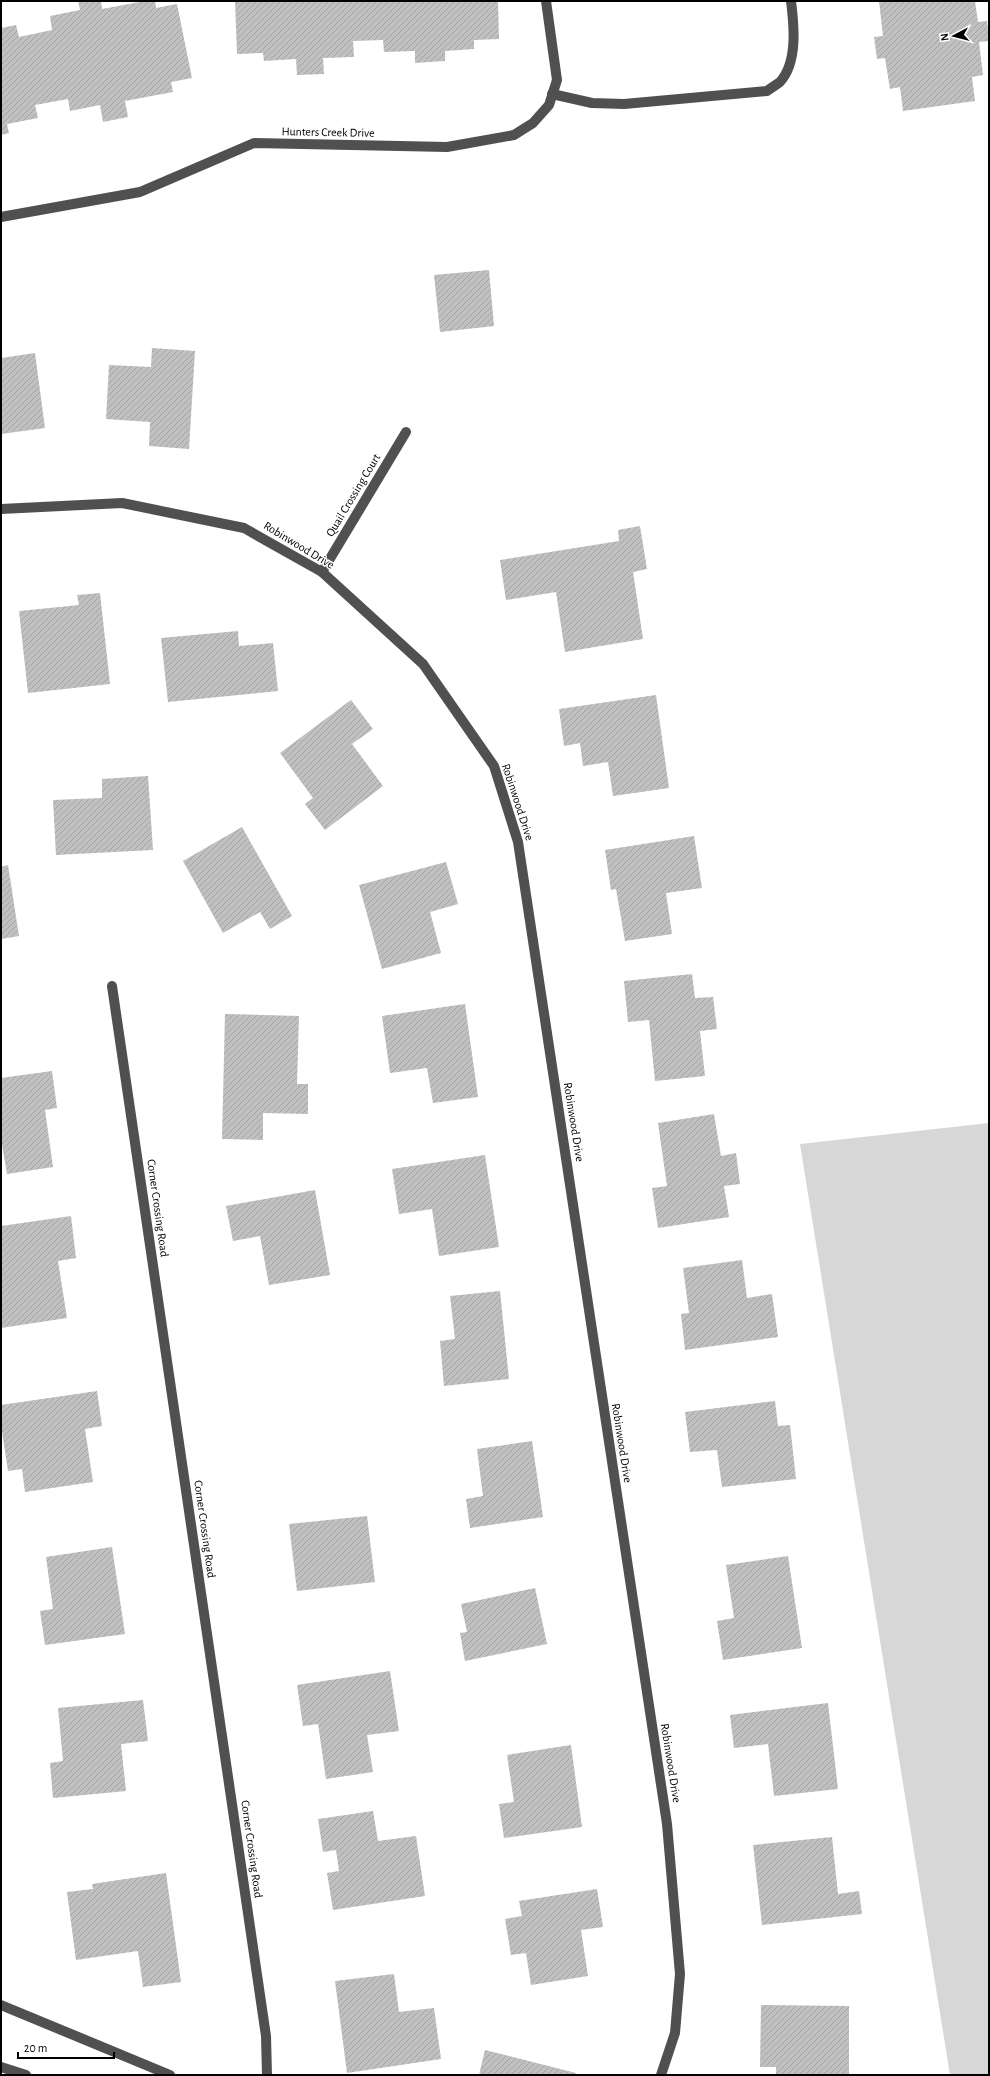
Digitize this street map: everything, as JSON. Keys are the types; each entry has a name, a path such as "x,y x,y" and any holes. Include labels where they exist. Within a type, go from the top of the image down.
{"street":[{"name":"Hunters Creek Drive","path":"1,217 140,192 254,143 447,147 514,135 533,123 549,105 557,80 546,1"},
{"path":"552,94 592,103 624,104 767,91 780,82 789,65 794,20 791,1"},
{"name":"Quail Crossing Court","path":"322,572 406,432"},
{"name":"Robinwood Drive","path":"1,510 122,503 244,528 322,572 423,664 494,766 518,842 667,1824 680,1974 675,2033 661,2075"},
{"name":"Corner Crossing Road","path":"112,986 266,2036 267,2075"},
{"path":"1,2005 170,2075"},
{"path":"1,2067 26,2075"}],"shaded area":[{"path":"989,1123 989,2074 950,2075 800,1144"}],"building":[{"path":"78,1 101,1 102,9 145,1 155,1 156,8 177,4 192,78 171,82 173,92 125,101 128,117 103,122 100,105 70,111 68,99 35,105 38,118 7,124 9,133 1,135 1,28 16,25 19,37 52,30 50,16 80,10"},
{"path":"235,1 498,1 499,39 474,40 474,49 445,51 445,61 415,63 415,51 384,52 383,40 353,41 354,57 323,58 324,74 297,75 296,59 264,61 263,53 237,54"},
{"path":"879,1 975,1 978,22 987,21 989,41 979,42 983,75 972,77 975,101 903,111 900,87 890,89 885,58 877,59 874,37 883,36"},
{"path":"489,270 494,326 440,332 434,275"},
{"path":"152,348 195,351 189,449 149,446 150,422 106,419 109,365 151,367"},
{"path":"35,353 45,428 1,434 1,358"},
{"path":"640,526 647,569 633,572 643,639 565,652 556,592 506,600 500,560 619,541 618,530"},
{"path":"100,593 110,684 28,693 19,611 79,605 77,595"},
{"path":"238,631 239,646 273,643 278,691 168,702 161,638"},
{"path":"656,695 669,788 613,796 608,762 583,766 580,743 564,746 559,709"},
{"path":"351,700 373,729 352,744 383,786 325,830 305,804 313,798 280,753"},
{"path":"148,776 153,850 56,855 53,800 102,798 102,779"},
{"path":"242,827 292,916 270,929 260,912 223,933 183,861"},
{"path":"694,836 702,888 666,893 672,934 625,941 616,889 611,890 605,850"},
{"path":"446,862 458,904 430,912 441,953 382,969 359,885"},
{"path":"8,865 19,936 1,939 1,867"},
{"path":"692,974 695,998 713,997 717,1029 700,1031 705,1076 655,1081 649,1020 628,1022 624,981"},
{"path":"465,1004 478,1097 433,1103 427,1068 390,1073 382,1016"},
{"path":"225,1014 299,1016 297,1084 308,1084 308,1114 263,1113 263,1140 222,1139"},
{"path":"52,1071 57,1108 45,1110 53,1167 7,1174 1,1139 1,1078"},
{"path":"714,1114 721,1156 736,1153 740,1184 724,1186 729,1217 658,1228 652,1188 667,1186 658,1123"},
{"path":"485,1155 499,1247 439,1256 432,1209 399,1214 392,1169"},
{"path":"315,1190 330,1275 269,1285 260,1236 233,1241 226,1206"},
{"path":"71,1216 76,1258 58,1261 67,1318 1,1328 1,1226"},
{"path":"742,1260 747,1298 772,1294 778,1337 685,1350 681,1314 689,1313 683,1268"},
{"path":"500,1291 509,1379 444,1386 440,1341 455,1339 450,1296"},
{"path":"97,1391 102,1426 85,1429 93,1482 25,1492 22,1469 8,1471 1,1425 1,1405"},
{"path":"775,1401 778,1426 790,1425 796,1479 722,1487 717,1450 690,1452 685,1412"},
{"path":"532,1441 543,1517 470,1528 466,1499 483,1496 477,1449"},
{"path":"367,1516 375,1582 297,1591 289,1524"},
{"path":"112,1547 125,1634 45,1645 40,1611 53,1609 46,1557"},
{"path":"788,1556 802,1648 723,1660 717,1621 734,1618 726,1565"},
{"path":"535,1588 547,1644 465,1661 460,1633 467,1632 461,1604"},
{"path":"390,1671 399,1731 367,1735 373,1772 326,1779 318,1724 303,1726 297,1685"},
{"path":"143,1700 148,1741 121,1744 126,1791 53,1798 50,1763 63,1761 58,1708"},
{"path":"828,1703 838,1789 774,1796 768,1744 734,1748 730,1715"},
{"path":"571,1745 582,1827 504,1838 499,1804 514,1802 507,1755"},
{"path":"373,1811 378,1841 416,1836 425,1896 333,1910 327,1873 339,1871 336,1850 323,1852 318,1819"},
{"path":"832,1837 838,1894 859,1891 862,1914 762,1925 753,1845"},
{"path":"166,1873 181,1982 143,1987 138,1951 76,1960 67,1892 93,1889 92,1884"},
{"path":"597,1889 603,1927 581,1930 588,1976 531,1985 526,1953 511,1955 505,1919 522,1916 519,1901"},
{"path":"394,1974 399,2012 434,2008 441,2059 347,2073 335,1981"},
{"path":"761,2005 849,2006 849,2075 776,2075 776,2067 760,2067"},
{"path":"485,2050 576,2073 576,2075 479,2075"}]}
